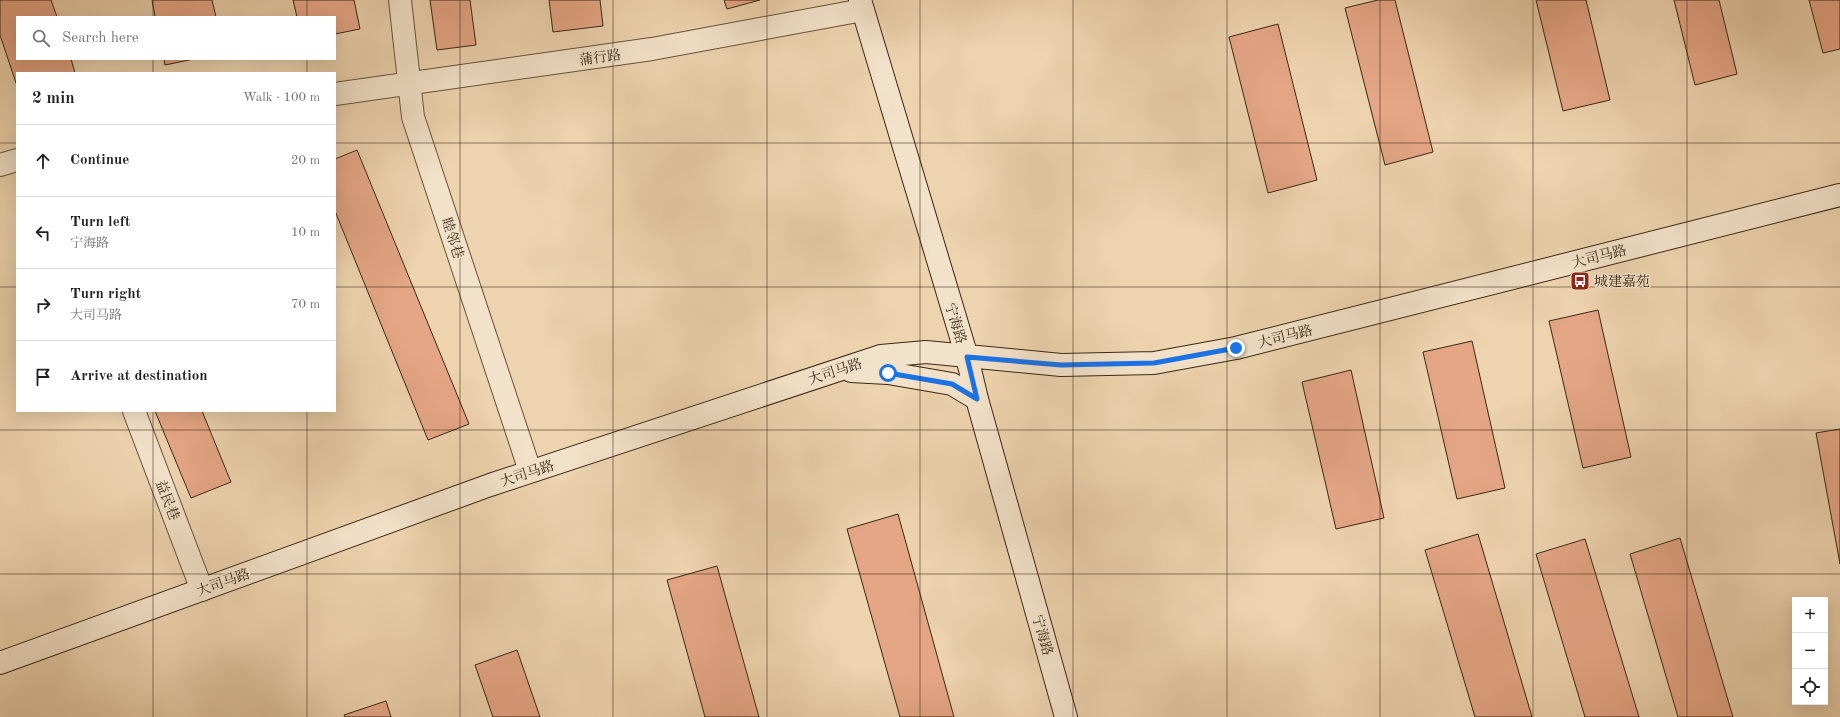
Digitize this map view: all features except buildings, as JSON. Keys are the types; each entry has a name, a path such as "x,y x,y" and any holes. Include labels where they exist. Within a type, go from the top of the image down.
{"street":[{"name":"睦邻巷","path":"400,0 413,117 530,472"},
{"name":"蒲行路","path":"336,94 652,49 861,5"},
{"name":"宁海路","path":"861,5 967,357 977,399 1066,717"},
{"path":"0,165 16,160"},
{"name":"大司马路","path":"0,663 530,472 881,356 926,352 1061,365 1154,363 1236,348 1840,194"},
{"path":"836,370 888,373 952,384 977,399"},
{"name":"益民巷","path":"134,412 202,590"}],"place":[{"name":"城建嘉苑","path":"1580,281"}],"route":[{"path":"888,373 952,384 977,399 967,357 1061,365 1154,363 1236,348"}]}
